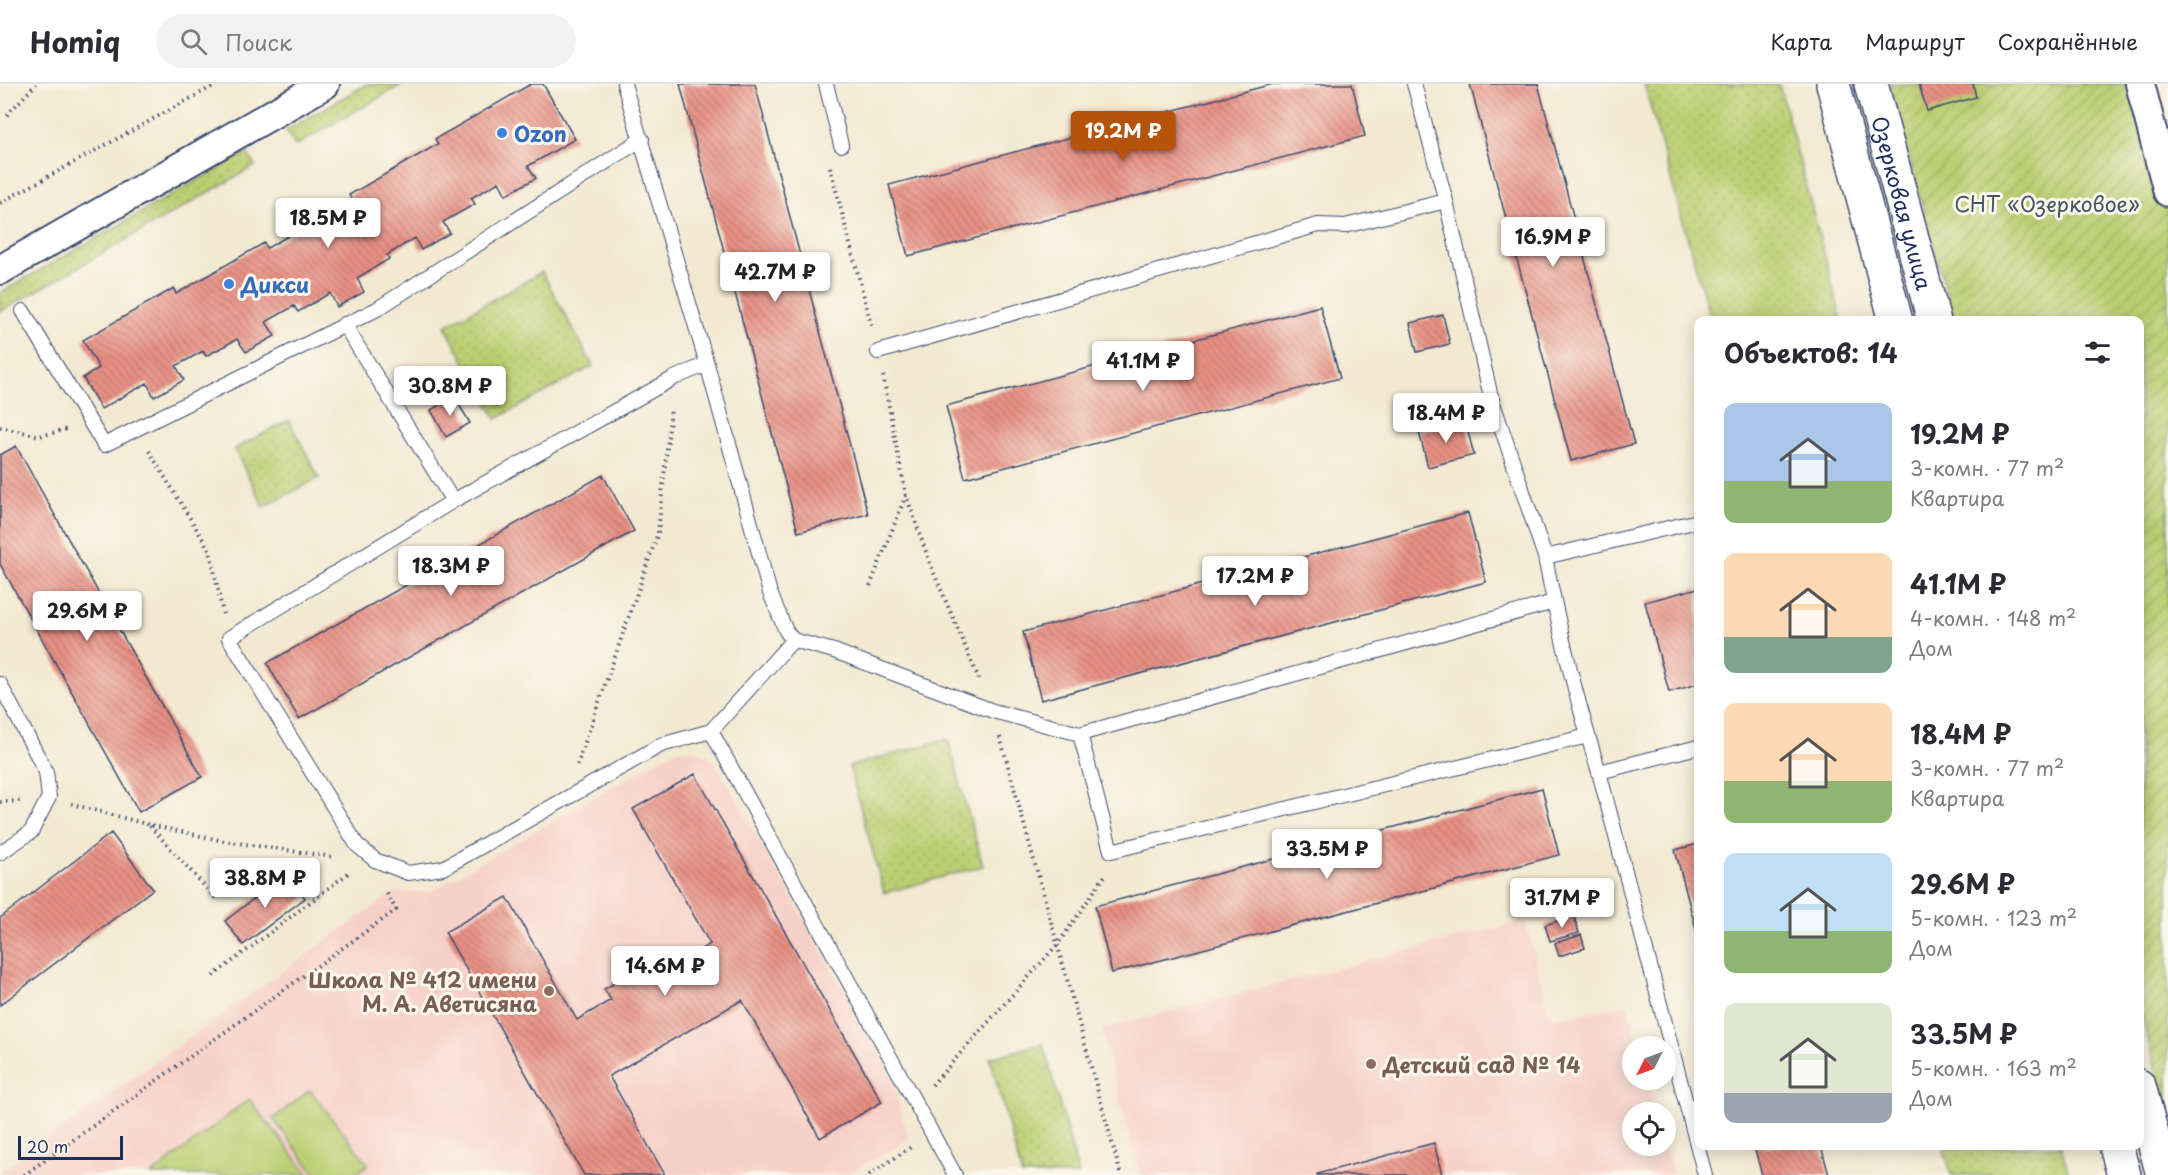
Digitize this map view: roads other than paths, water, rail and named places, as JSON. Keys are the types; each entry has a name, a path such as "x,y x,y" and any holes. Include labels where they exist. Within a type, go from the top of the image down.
{"street":[{"path":"0,270 325,84"},
{"name":"Озерковая улица","path":"1833,84 1895,316"},
{"name":"Озерковая улица","path":"1871,84 1933,316"},
{"path":"2140,84 2168,192"},
{"path":"2144,1105 2163,1175"},
{"path":"2117,1150 2124,1175"}],"lane":[{"path":"624,84 707,364 770,593 786,631 793,640 834,651 993,711 1080,734 1554,602"},
{"path":"826,84 841,145"},
{"path":"1414,84 1446,201 1491,397 1545,557 1588,736 1694,1133"},
{"path":"23,311 104,445 377,309 642,139"},
{"path":"878,352 1318,225 1345,226 1446,201"},
{"path":"344,324 453,501"},
{"path":"707,364 674,378 453,501 229,638 357,844 375,860 408,873 443,868 661,745 711,731 793,640"},
{"path":"1545,557 1694,522"},
{"path":"0,684 46,772 49,797 31,832 0,853"},
{"path":"711,731 925,1116 955,1175"},
{"path":"1080,734 1111,851 1588,736"},
{"path":"1599,772 1694,748"},
{"path":"1698,1150 1705,1175"}],"place":[{"name":"Ozon","path":"502,133"},
{"name":"Дикси","path":"229,284"},
{"name":"Школа № 412 имени М. А. Аветисяна","path":"549,991"},
{"name":"Детский сад № 14","path":"1371,1064"}],"park label":[{"name":"СНТ «Озерковое»","path":"2047,203"}]}
